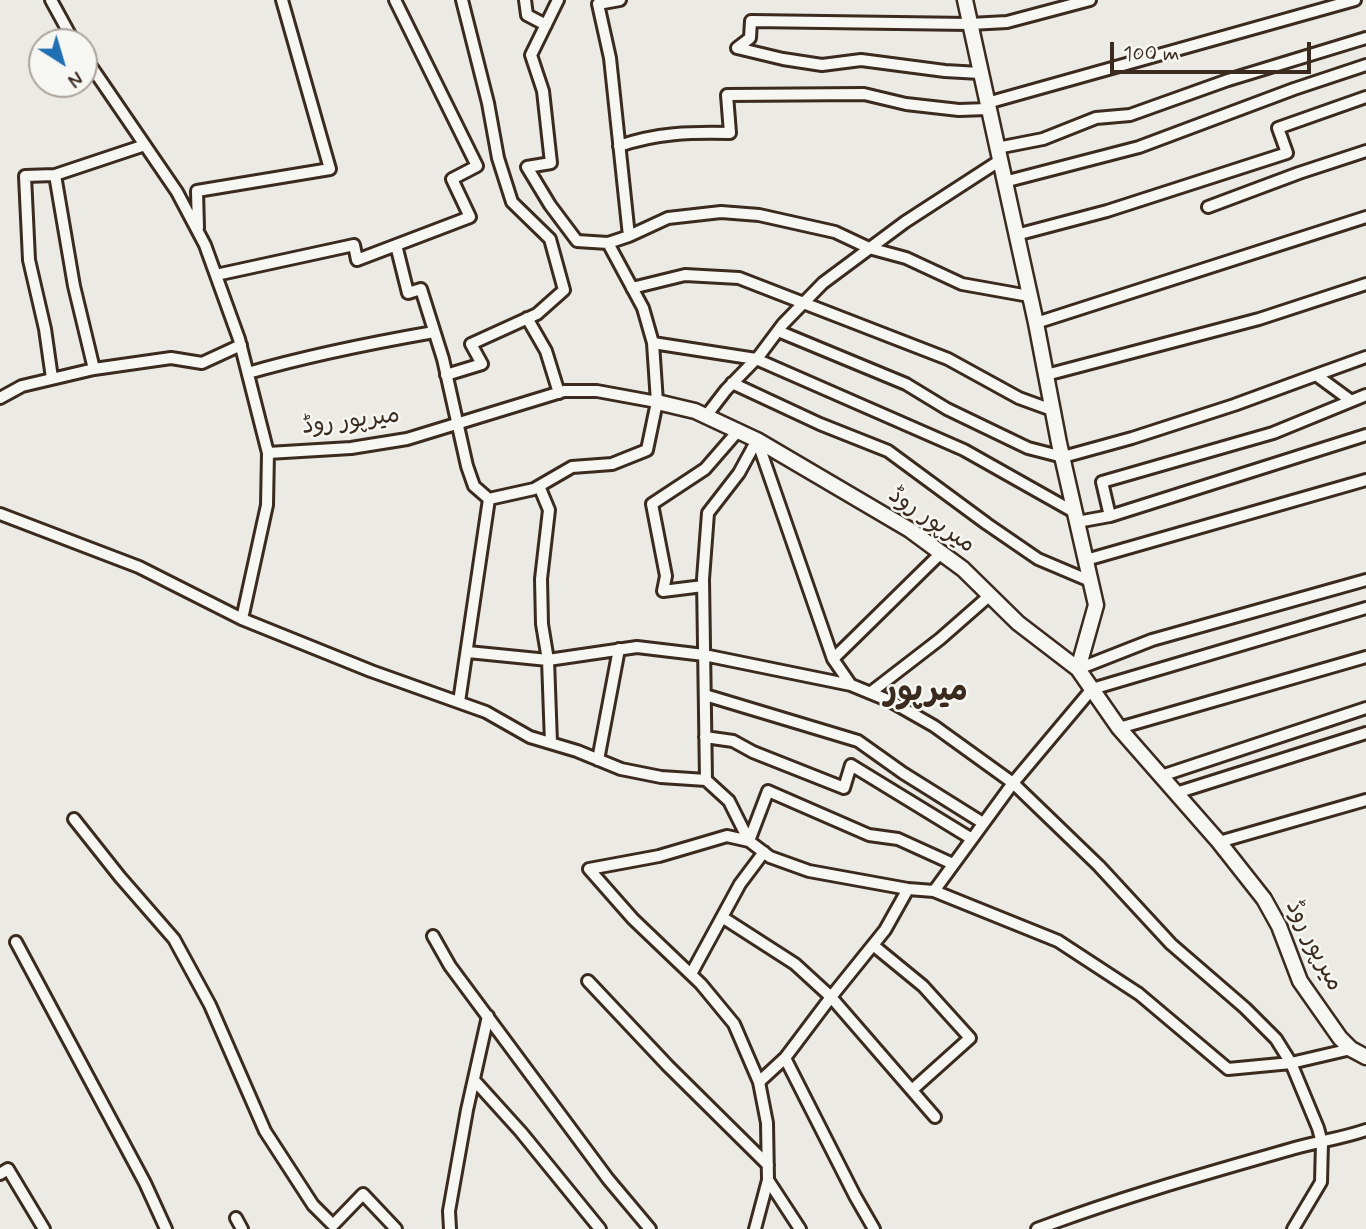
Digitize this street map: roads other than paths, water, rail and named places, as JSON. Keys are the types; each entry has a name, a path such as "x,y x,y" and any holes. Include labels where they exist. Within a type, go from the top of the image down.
{"street":[{"path":"51,0 66,28"},
{"path":"198,233 197,191 330,169 282,0"},
{"path":"216,275 354,245 357,260 470,217 452,179 477,166 395,0"},
{"path":"446,375 482,364 471,344 537,314 565,290 550,239 512,202 498,158 488,103 462,0"},
{"path":"525,0 527,15 546,25"},
{"path":"558,0 530,55 543,91 551,163 527,167 550,205 577,241 608,243 668,218 721,212 759,215 835,232 869,248 906,258 962,284 1029,296"},
{"path":"620,0 598,4 610,58 629,236"},
{"path":"965,0 1096,605 1077,669"},
{"path":"980,73 860,60 822,65 737,48 750,38 751,21 1007,23 1090,0"},
{"path":"619,146 644,137 678,133 730,133 727,95 864,94 906,104 959,110 988,106 1354,0"},
{"path":"706,416 732,383 757,359 778,331 823,283 998,154 1096,118 1130,115 1228,80 1366,38"},
{"path":"1004,182 1139,147 1366,65"},
{"path":"98,76 177,192 216,275 241,345 268,453 267,505 242,619"},
{"path":"1016,235 1107,211 1287,153 1278,128 1366,97"},
{"path":"52,379 45,329 29,260 25,176 55,175 145,145"},
{"path":"1208,208 1366,151"},
{"path":"55,175 74,286 94,369"},
{"path":"1036,323 1366,217"},
{"path":"489,499 539,486 572,467 612,464 647,450 657,402 653,343 643,308 608,243"},
{"path":"396,245 408,293 421,289 474,486 489,499"},
{"path":"632,288 685,275 740,278 948,359 1019,398 1052,410"},
{"path":"1046,375 1259,319 1366,284"},
{"path":"527,318 546,351 559,393"},
{"path":"778,331 906,384 947,409 1028,448 1063,457 1234,405 1366,357"},
{"path":"248,373 341,349 434,332"},
{"path":"653,343 757,359 964,450 1076,517 1110,516 1366,435"},
{"path":"0,398 22,386 94,369 172,358 202,363 241,345"},
{"path":"1316,375 1350,400"},
{"path":"732,383 820,424 888,451 1038,559 1090,581"},
{"name":"میرپور روڈ","path":"268,453 351,448 407,439 559,393 597,391 695,411 757,440 910,530 941,552 963,569 1018,624 1077,669 1119,728 1219,842 1264,899 1279,926 1300,981 1340,1038 1351,1049 1366,1057"},
{"path":"1110,516 1102,482 1273,433 1366,395"},
{"path":"703,586 663,592 666,576 652,504 705,469 738,431"},
{"path":"706,780 703,586 708,513 740,473 757,440"},
{"path":"757,440 833,659 851,685"},
{"path":"1086,560 1366,480"},
{"path":"539,486 549,510 541,579 551,743"},
{"path":"459,702 489,499"},
{"path":"0,514 139,567 242,619 371,671 486,712 530,737 621,769 661,777 706,780 729,801 749,841"},
{"path":"833,659 941,552"},
{"path":"1077,669 1152,640 1366,580"},
{"path":"870,693 940,639 989,596"},
{"path":"934,891 1013,783 1092,689 1366,608"},
{"path":"468,652 548,660 637,647 704,655 851,685 890,701 934,726 1013,783 1099,866 1171,944 1245,1008 1276,1039 1291,1063 1322,1143 1321,1182 1293,1229"},
{"path":"598,760 619,649"},
{"path":"1119,728 1366,657"},
{"path":"705,695 858,741 903,773 984,823"},
{"path":"1161,776 1366,708"},
{"path":"1176,793 1366,733"},
{"path":"705,737 733,741 753,752 844,788 851,765 972,839"},
{"path":"749,841 768,791 869,835 898,839 953,864"},
{"path":"1219,842 1366,800"},
{"path":"74,819 173,939 210,1005 265,1131 313,1205 333,1225 363,1194 396,1229"},
{"path":"755,1229 768,1180 767,1123 759,1082 734,1024 691,974 633,919 589,869 659,856 727,836 749,841 770,856 809,871 908,889 934,891 1058,941 1139,994 1228,1069 1291,1063 1351,1049"},
{"path":"691,974 740,884 764,852"},
{"path":"759,1082 785,1058 885,930 908,889"},
{"path":"722,917 795,964 831,996 935,1117"},
{"path":"433,936 450,966 608,1180 650,1229"},
{"path":"16,942 145,1183 166,1229"},
{"path":"873,945 923,986 970,1038 912,1090"},
{"path":"588,981 668,1066 768,1165"},
{"path":"450,1229 449,1212 488,1016"},
{"path":"785,1058 874,1229"},
{"path":"474,1080 521,1132 600,1229"},
{"path":"1037,1229 1152,1189 1366,1130"},
{"path":"0,1174 8,1169 44,1229"},
{"path":"768,1180 800,1229"},
{"path":"236,1218 242,1229"}],"district":[{"name":"میرپور","path":"926,693"}]}
